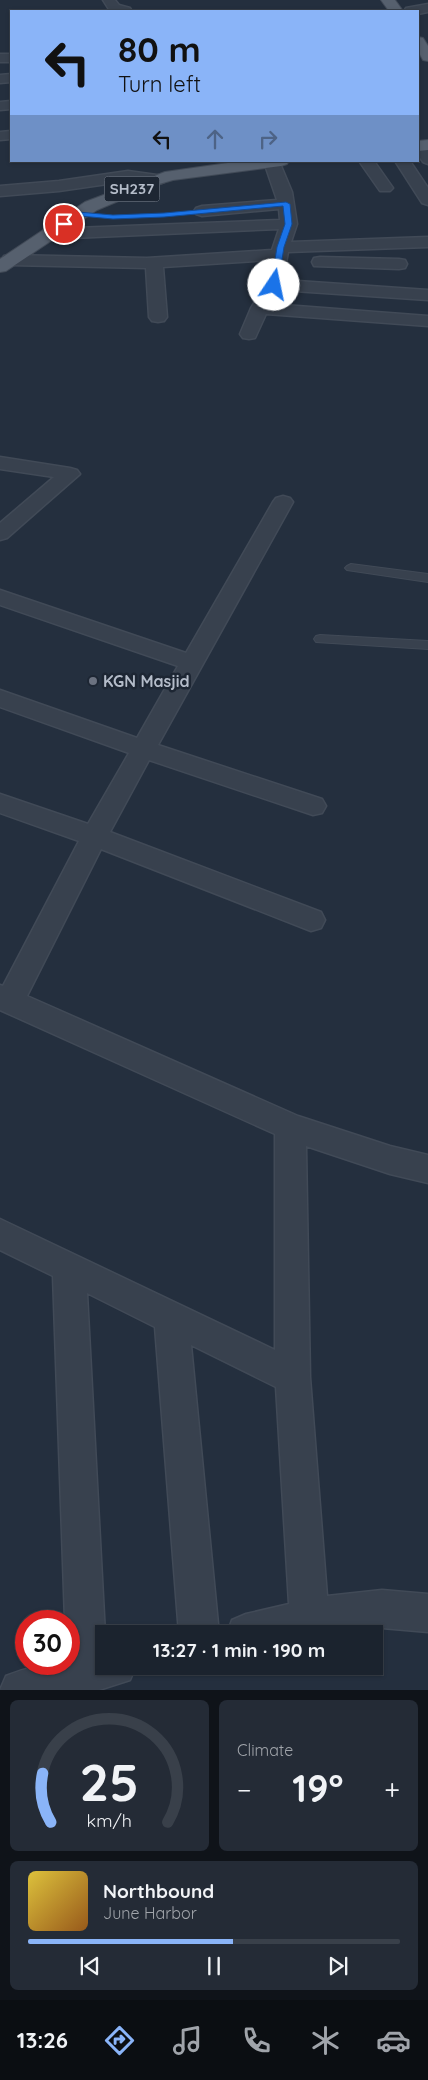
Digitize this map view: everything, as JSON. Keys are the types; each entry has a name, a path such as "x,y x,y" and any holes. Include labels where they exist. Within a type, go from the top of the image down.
{"main road":[{"name":"SH237","path":"10,260 91,206 159,179 171,175 277,162"}],"street":[{"path":"97,8 109,1 114,8 122,10"},
{"path":"142,177 164,162"},
{"path":"249,334 260,308 274,285 289,224 277,162"},
{"path":"367,162 385,188"},
{"path":"403,162 428,200"},
{"path":"0,191 59,186 120,177 159,179"},
{"path":"78,214 113,217 286,204"},
{"path":"49,234 289,224"},
{"path":"10,260 281,251 428,242"},
{"path":"10,260 154,263 281,251 399,264"},
{"path":"154,263 158,317"},
{"path":"274,285 428,295"},
{"path":"260,308 428,321"},
{"path":"0,463 70,474 0,534"},
{"path":"283,502 94,836 5,999 290,1127 390,1160 428,1169"},
{"path":"0,597 192,663"},
{"path":"0,698 144,750 313,806"},
{"path":"0,803 94,836 311,920"},
{"path":"290,1127 294,1377 309,1618"},
{"path":"0,1234 294,1377"},
{"path":"69,1268 98,1625"},
{"path":"171,1318 198,1625"},
{"path":"281,1625 336,1613 374,1609 408,1609 428,1613"},
{"path":"20,1690 95,1672"}],"lane":[{"path":"351,568 428,578"},
{"path":"320,639 428,645"}],"place":[{"name":"KGN Masjid","path":"93,681"}],"route":[{"path":"64,224 78,214 113,217 164,215 286,204 289,224 281,247 274,285"}]}
